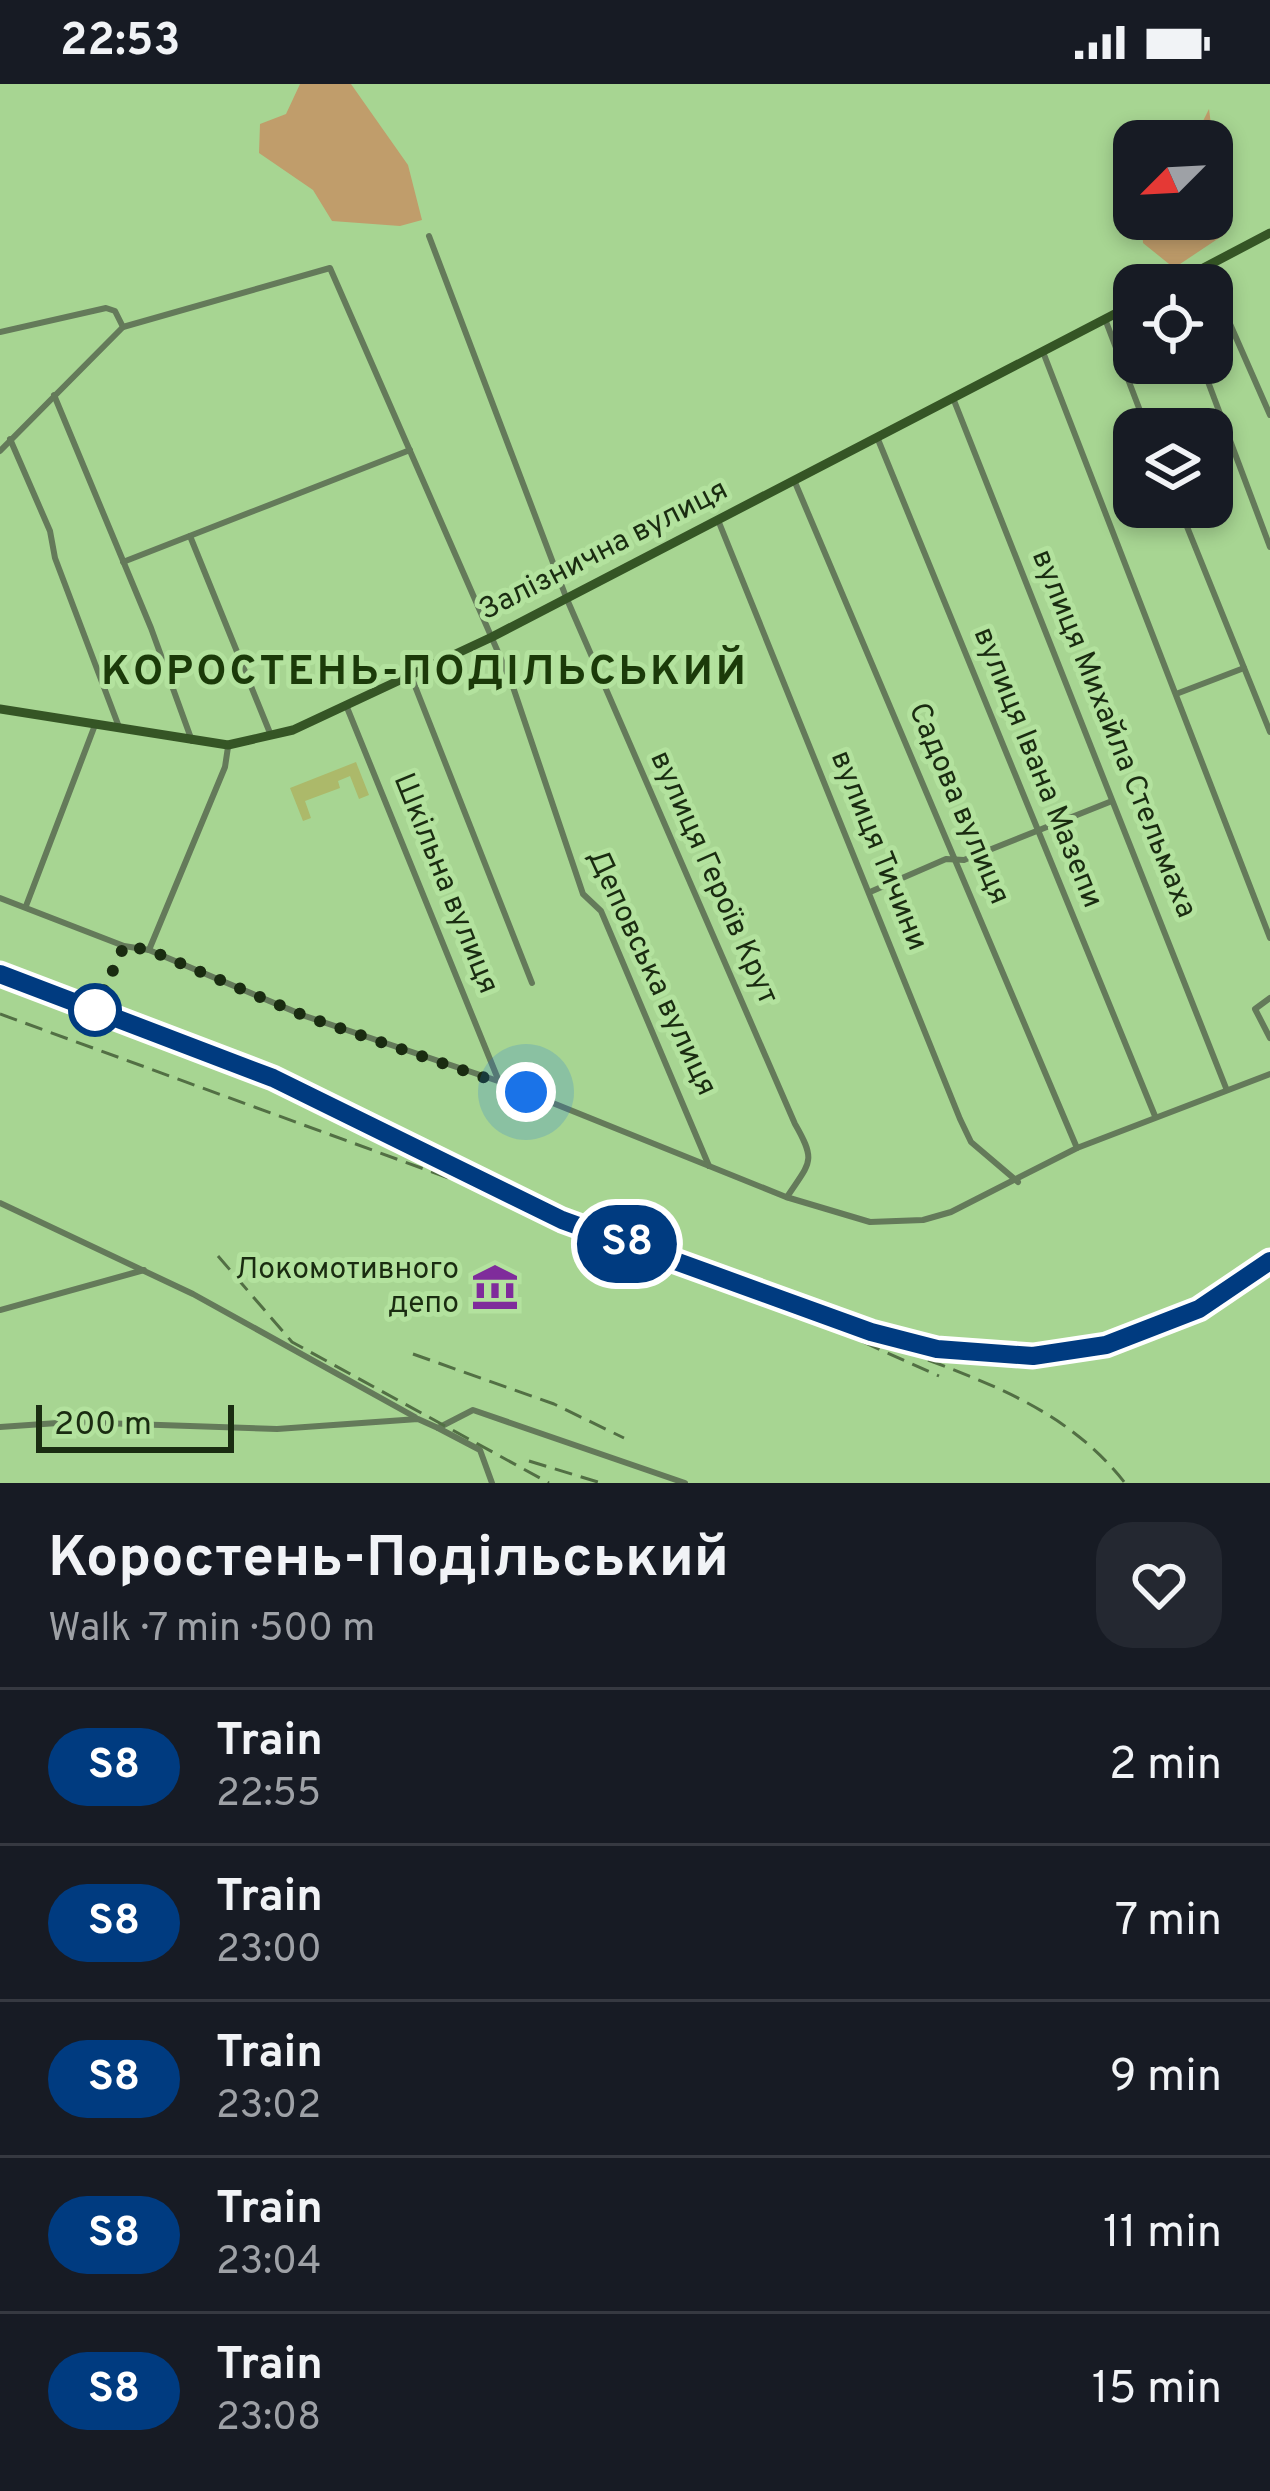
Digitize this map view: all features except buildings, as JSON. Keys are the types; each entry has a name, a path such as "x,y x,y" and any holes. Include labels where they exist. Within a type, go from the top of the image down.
{"street":[{"path":"1211,264 1269,235"},
{"name":"вулиця Героїв Крут","path":"429,236 566,598 758,1041 810,1148 809,1164 786,1197"},
{"name":"Деповська вулиця","path":"123,326 330,268 492,637 583,894 601,911 709,1166"},
{"path":"0,332 106,308 115,311 123,326 0,451"},
{"name":"Залізнична вулиця","path":"1,712 228,746 272,736 492,637 1113,315"},
{"path":"1105,319 1139,408"},
{"path":"1233,331 1270,415"},
{"path":"1042,352 1270,938"},
{"path":"1209,384 1270,547"},
{"path":"54,394 191,741"},
{"name":"вулиця Михайла Стельмаха","path":"953,398 1226,1088"},
{"name":"вулиця Івана Мазепи","path":"877,437 1156,1116"},
{"path":"10,440 50,531 55,558 120,730"},
{"path":"123,562 410,451"},
{"name":"Садова вулиця","path":"794,480 1077,1148"},
{"name":"вулиця Тичини","path":"718,520 971,1142 1018,1182"},
{"path":"1187,528 1270,732"},
{"path":"190,536 272,736"},
{"path":"1176,694 1244,668"},
{"path":"411,676 532,982"},
{"name":"Шкільна вулиця","path":"346,705 498,1081"},
{"path":"26,906 95,725"},
{"path":"149,950 225,767 228,746"},
{"path":"869,893 946,859 956,860 1112,801"},
{"path":"0,898 124,946 149,950 305,1016 498,1081 835,1214 896,1222 951,1212 1077,1148 1270,1074"},
{"path":"1270,998 1255,1009 1270,1038"},
{"path":"0,1203 143,1270 480,1450 493,1483"},
{"path":"0,1310 143,1270"},
{"path":"438,1428 457,1415 480,1411 685,1483"},
{"path":"0,1427 72,1422 293,1429 418,1418"}],"shaded area":[{"path":"300,84 351,84 408,165 422,220 400,226 332,221 313,190 259,153 260,124 286,114"},
{"path":"1216,240 1180,264 1169,264 1143,243"}],"railway":[{"path":"0,974 243,1065 450,1163"},
{"path":"0,1014 870,1332 923,1345 1028,1354 1129,1336 1178,1318 1270,1261"},
{"path":"218,1256 292,1342 549,1483"},
{"path":"863,1342 939,1376"},
{"path":"413,1354 554,1404 624,1438"},
{"path":"928,1360 1036,1408 1083,1440 1125,1483"},
{"path":"529,1461 601,1483"}],"train":[{"name":"S8","path":"0,974 273,1078 562,1220 901,1341 1001,1357 1106,1345 1199,1309 1270,1261"}],"place":[{"name":"Локомотивного депо","path":"495,1287"}],"district":[{"name":"КОРОСТЕНЬ-ПОДІЛЬСЬКИЙ","path":"425,673"}],"route":[{"path":"95,1010 124,946 149,950 305,1016 526,1092"}]}
